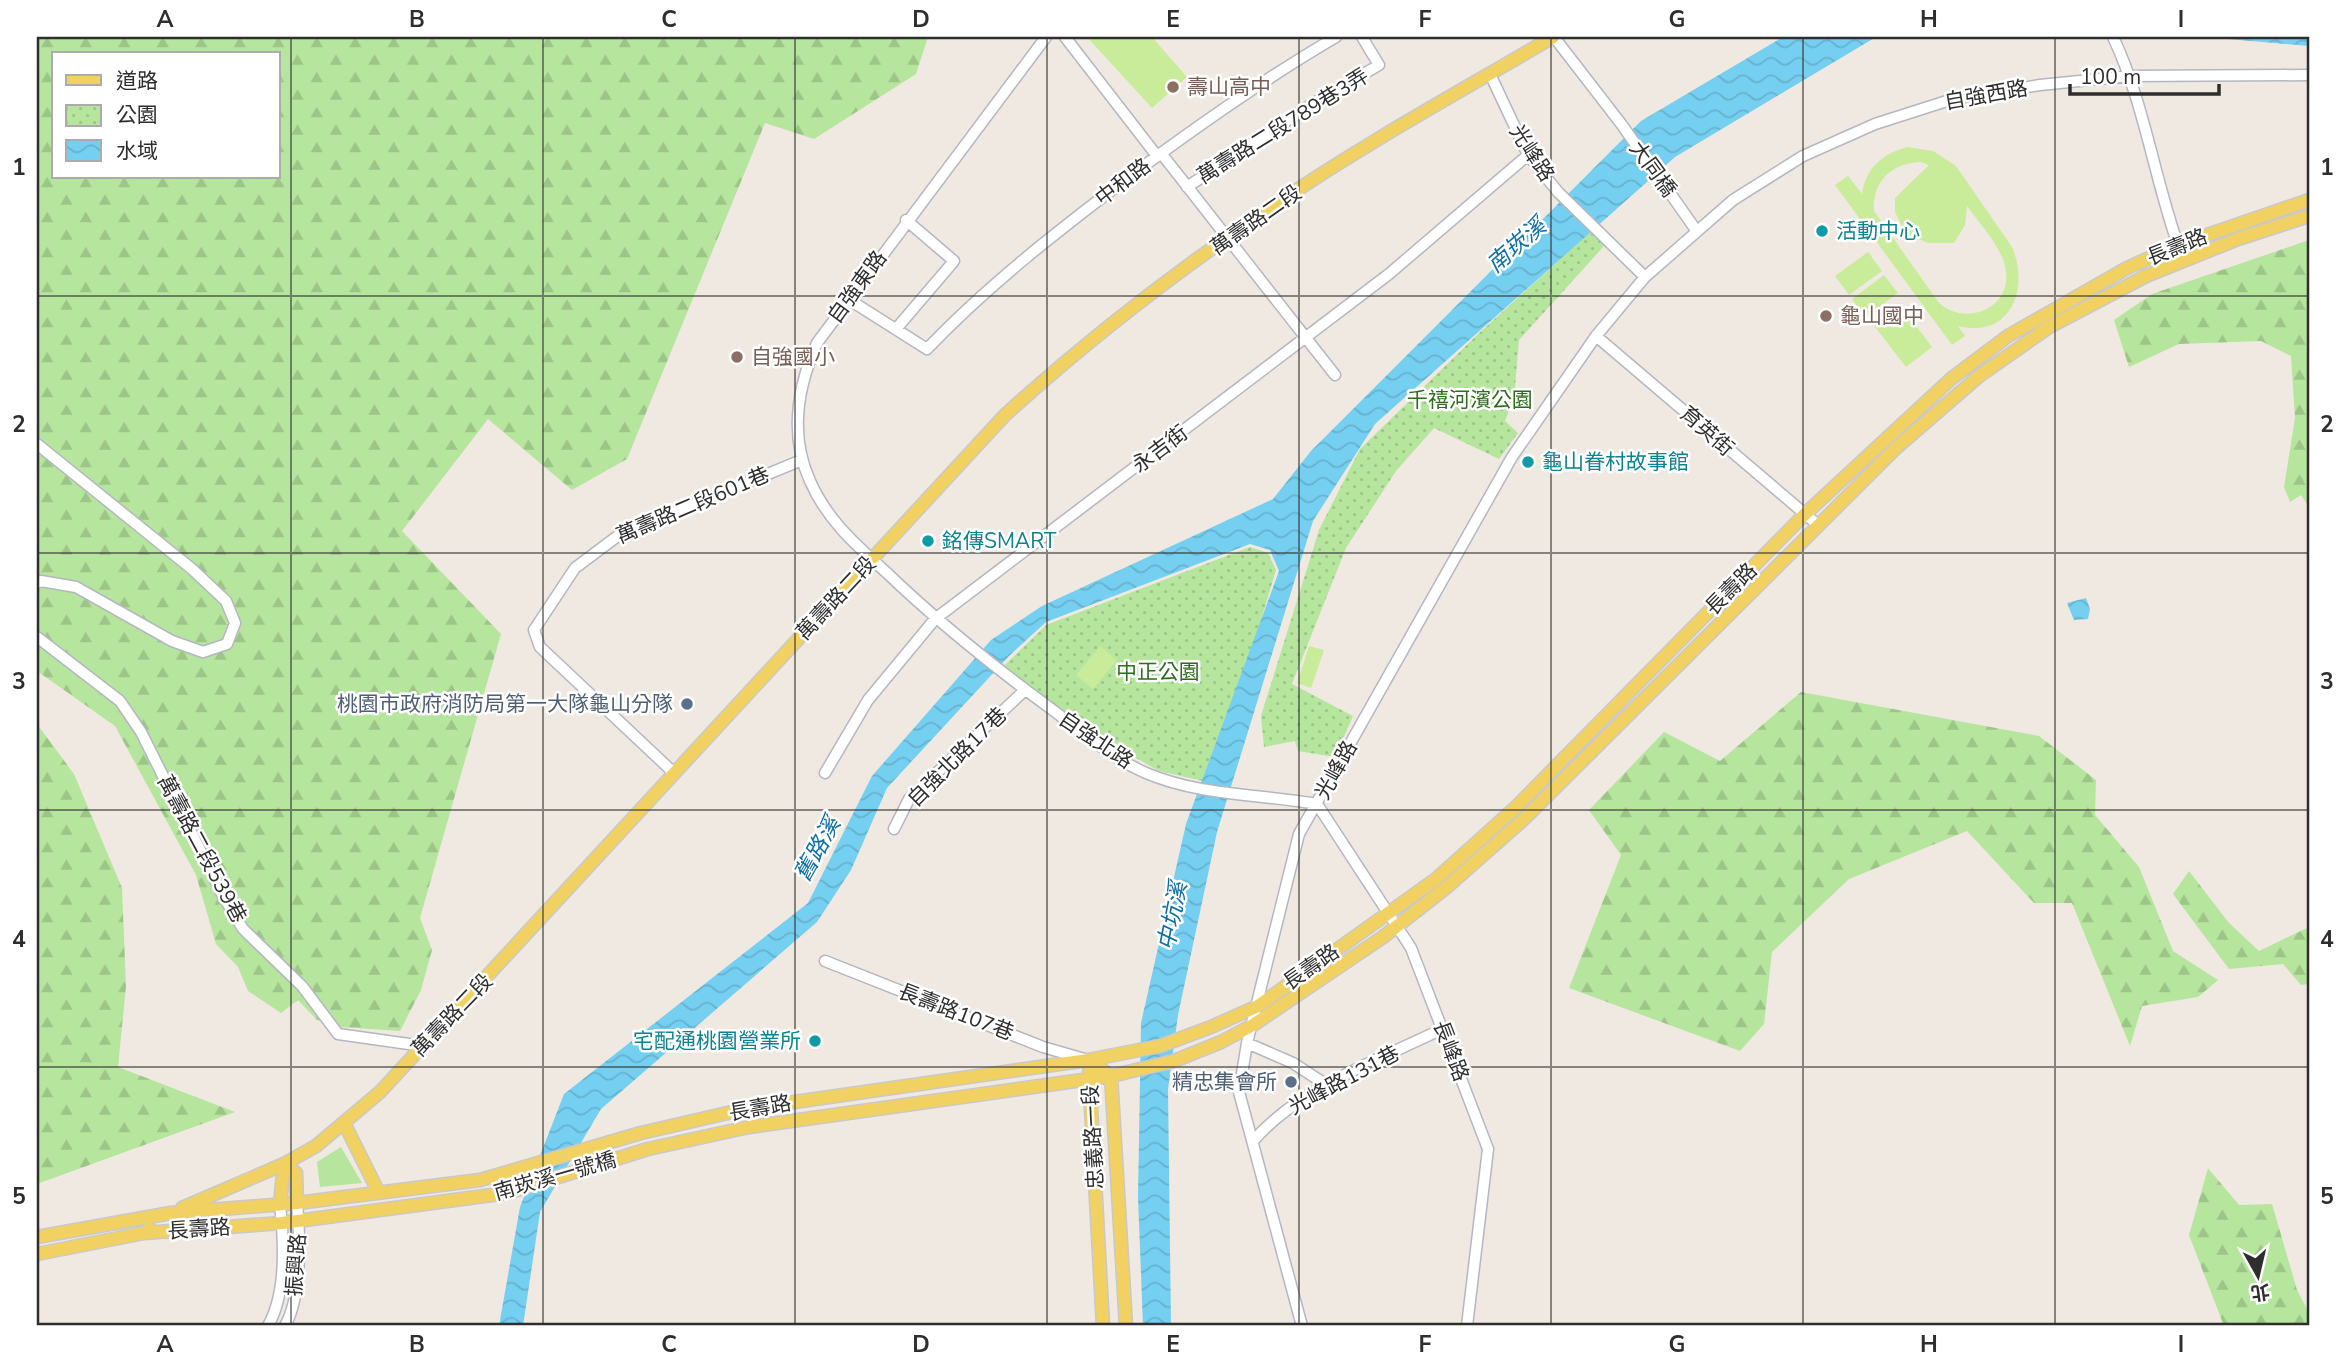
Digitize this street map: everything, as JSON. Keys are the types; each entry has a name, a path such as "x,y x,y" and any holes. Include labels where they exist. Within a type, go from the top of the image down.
{"main road":[{"name":"萬壽路二段","path":"37,1254 144,1233 171,1213 284,1164 316,1146 385,1087 1005,415 1052,372 1226,239 1286,197 1553,37"},
{"name":"長壽路","path":"641,1133 745,1109 1129,1052 1190,1037 1258,1006 1436,879 1540,783 1804,515 1952,378 2008,336 2127,268 2178,245 2309,200"},
{"name":"長壽路","path":"648,1149 749,1127 1132,1072 1196,1052 1253,1025 1399,926 1447,887 1550,793 1818,525 1941,407 1979,376 2049,327 2146,276 2238,239 2309,216"},
{"path":"1540,783 1550,793"},
{"name":"忠義路一段","path":"1087,1060 1111,1076 1126,1326"},
{"name":"忠義路一段","path":"1087,1060 1103,1326"},
{"path":"344,1123 379,1193"},
{"name":"南崁溪一號橋","path":"457,1183 480,1180 641,1133"},
{"name":"南崁溪一號橋","path":"462,1201 507,1193 648,1149"},
{"path":"284,1164 296,1173 297,1203"},
{"path":"281,1204 284,1164"},
{"name":"長壽路","path":"171,1213 297,1203 457,1183"},
{"name":"長壽路","path":"144,1233 282,1223 462,1201"},
{"name":"萬壽路二段","path":"37,1237 171,1213"}],"street":[{"name":"自強東路","path":"872,560 825,512 802,460 797,433 800,388 817,343 906,220 1046,37"},
{"path":"1065,37 1335,375"},
{"name":"中和路","path":"896,329 927,349 1026,257 1159,155 1288,65 1336,37"},
{"name":"萬壽路二段789巷3弄","path":"1187,187 1312,104 1379,65 1362,37"},
{"name":"大同橋","path":"1553,37 1622,125 1696,230"},
{"path":"2113,37 2129,76 2161,197 2178,245"},
{"name":"光峰路","path":"1490,74 1528,155 1559,193 1645,277"},
{"name":"自強西路","path":"1696,230 1733,200 1803,156 1912,111 1997,91 2129,76 2309,75"},
{"name":"永吉街","path":"825,773 868,700 935,618 1305,340 1389,274 1528,155"},
{"path":"848,299 896,329 954,261 906,220"},
{"name":"光峰路","path":"1302,1326 1239,1092 1247,1043 1299,834 1512,457 1596,337 1645,277 1696,230"},
{"name":"育英街","path":"1596,337 1818,525"},
{"path":"37,444 192,569 226,601 234,623 227,644 203,652 172,641 76,587 41,581 37,583"},
{"name":"萬壽路二段601巷","path":"674,773 540,648 534,630 575,568 618,535 802,460"},
{"path":"872,560 935,618"},
{"name":"自強北路","path":"935,618 1025,690 1137,769 1188,786 1317,804"},
{"name":"萬壽路二段539巷","path":"37,637 120,701 141,732 223,896 243,929 302,986 338,1034 423,1046"},
{"name":"自強北路17巷","path":"894,829 909,799 1025,690"},
{"name":"長峰路","path":"1317,804 1391,912 1411,948 1488,1149 1467,1326"},
{"name":"長壽路107巷","path":"825,961 1043,1046 1087,1060"},
{"name":"光峰路131巷","path":"1252,1141 1275,1119 1328,1086 1442,1029"},
{"path":"1247,1043 1293,1063 1328,1086"},
{"name":"振興路","path":"285,1326 293,1307 299,1221 297,1203"},
{"name":"振興路","path":"268,1326 278,1305 281,1204"}],"green space":[{"path":"37,37 928,37 916,74 814,139 765,123 627,459 572,490 488,419 402,531 501,634 420,918 432,950 421,990 400,1031 341,1027 317,1020 298,1000 281,1013 248,991 238,967 216,944 196,875 115,726 37,671"},
{"path":"1087,37 1152,37 1187,77 1152,108"},
{"path":"1907,147 1933,151 1956,166 2012,247 2017,263 2017,294 2011,308 2003,318 1991,325 1976,328 1958,326 1965,336 1952,345 1835,185 1848,176 1862,194 1867,177 1877,163","holes":["1911,163 1929,165 1895,198 1895,212 1905,233 1928,243 1954,243 1965,225 1967,206 1994,242 2005,266 2003,293 1996,302 1975,313 1963,314 1939,303 1874,211 1876,191 1893,170"]},
{"name":"千禧河濱公園","path":"1590,232 1605,245 1519,340 1514,398 1505,421 1518,433 1499,459 1434,428 1396,471 1346,548 1292,684 1353,716 1335,757 1298,751 1295,741 1264,747 1261,716 1319,530 1360,449 1477,335"},
{"path":"2309,240 2309,507 2301,495 2290,502 2284,487 2295,418 2291,356 2261,341 2179,344 2129,367 2114,320 2152,294"},
{"path":"1868,252 1882,271 1849,295 1835,276"},
{"path":"1884,275 1898,293 1865,317 1852,299"},
{"path":"1899,303 1932,347 1906,367 1872,323"},
{"name":"中正公園","path":"1250,547 1268,553 1276,570 1212,783 1159,771 1092,733 1004,666 1046,625"},
{"path":"1100,646 1117,660 1093,689 1076,675"},
{"path":"1309,646 1324,650 1311,688 1297,683"},
{"path":"1801,692 2039,736 2096,780 2095,815 2139,867 2173,951 2218,980 2198,997 2142,1006 2130,1046 2072,903 2034,903 1967,831 1849,879 1772,952 1764,1024 1740,1051 1569,988 1621,855 1589,810 1664,732 1720,761"},
{"path":"37,724 74,774 122,888 126,986 118,1067 235,1112 37,1184"},
{"path":"2189,871 2229,923 2259,951 2309,927 2309,984 2301,985 2283,964 2229,969 2173,894"},
{"path":"341,1147 362,1183 320,1187 317,1162"},
{"path":"2208,1168 2239,1205 2272,1204 2297,1290 2309,1313 2309,1326 2224,1326 2189,1235"}],"water":[{"name":"中坑溪","path":"1783,37 1876,37 1675,157 1375,424 1313,521 1217,832 1178,1015 1168,1089 1171,1326 1143,1326 1138,1197 1141,1023 1186,824 1279,571 1270,550 1250,544 1046,622 1009,656 887,788 851,870 817,922 601,1109 540,1212 523,1326 499,1326 520,1207 564,1094 808,903 872,776 991,640 1042,606 1273,499 1311,451 1641,121"},
{"path":"2205,37 2309,37 2309,46"},
{"path":"2086,598 2090,609 2088,619 2074,620 2067,603"}],"place":[{"name":"壽山高中","path":"1173,87"},
{"name":"活動中心","path":"1822,231"},
{"name":"龜山國中","path":"1826,316"},
{"name":"自強國小","path":"737,357"},
{"name":"龜山眷村故事館","path":"1528,462"},
{"name":"銘傳SMART","path":"928,541"},
{"name":"桃園市政府消防局第一大隊龜山分隊","path":"687,704"},
{"name":"宅配通桃園營業所","path":"815,1041"},
{"name":"精忠集會所","path":"1291,1082"}],"water label":[{"name":"南崁溪","path":"1516,245"},
{"name":"舊路溪","path":"817,849"}]}
